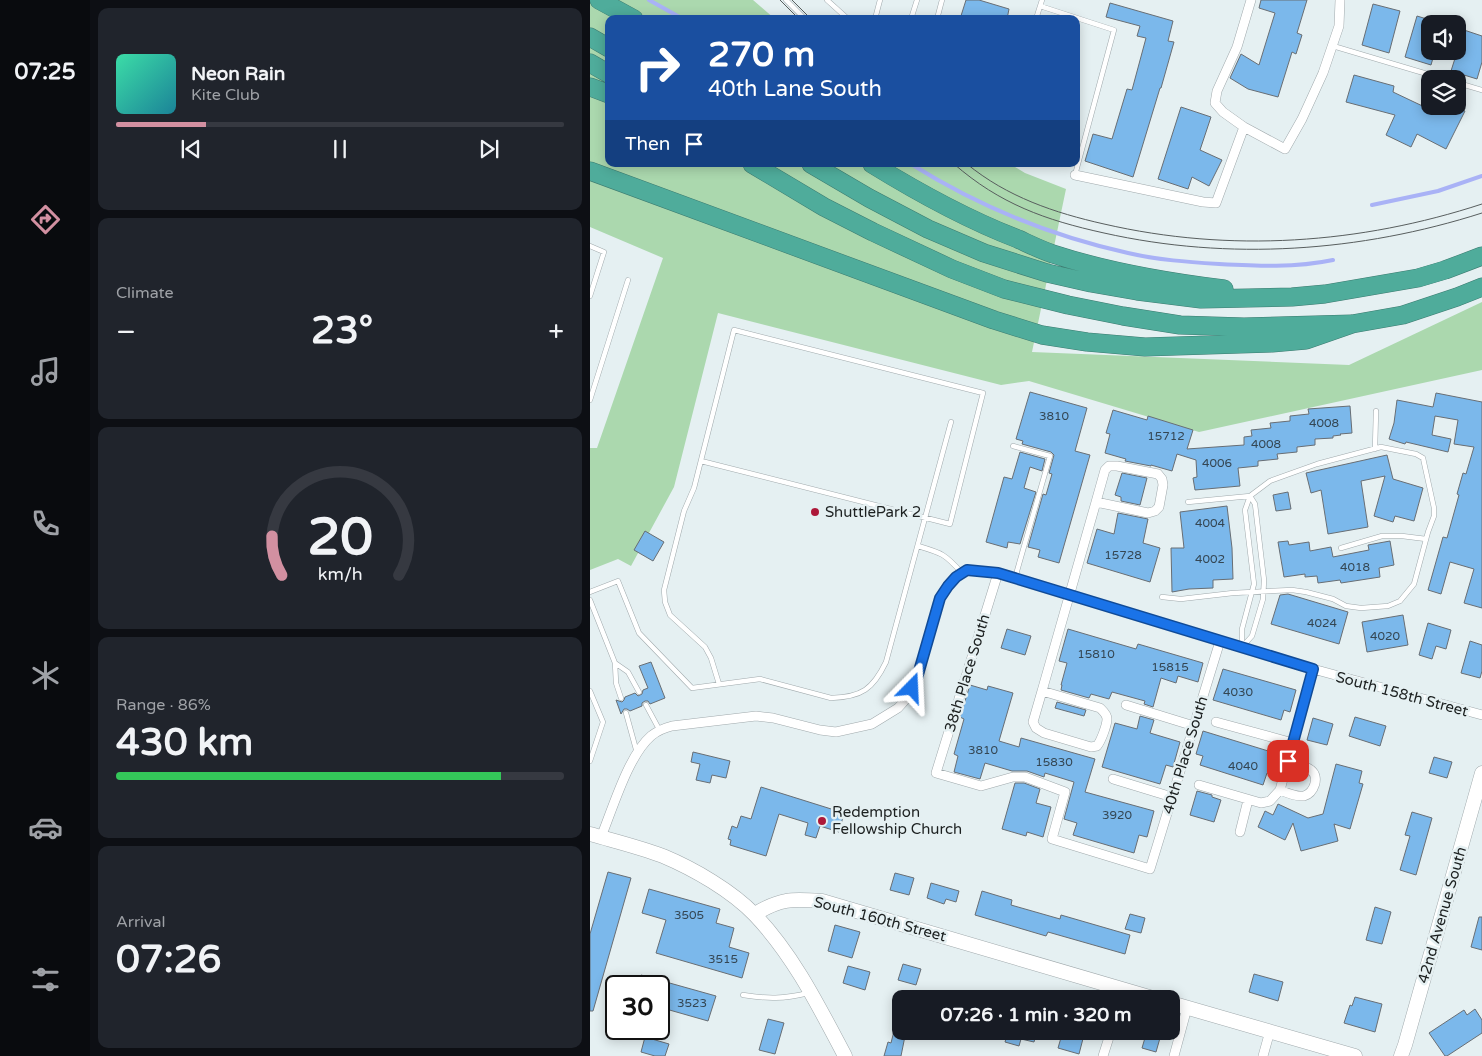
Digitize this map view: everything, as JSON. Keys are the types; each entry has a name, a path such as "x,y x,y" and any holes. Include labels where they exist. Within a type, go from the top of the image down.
{"highway":[{"path":"599,0 627,15"},
{"path":"590,37 605,46"},
{"path":"590,63 605,72"},
{"path":"590,87 605,93"},
{"path":"757,167 824,207 873,232 952,269 1004,289 1068,305 1180,325 1244,327 1352,324 1403,315 1482,287"},
{"path":"816,167 928,229 984,253 1047,272 1128,290 1201,299 1292,297 1325,294 1418,278 1482,256"},
{"path":"877,167 914,190 980,224 1052,253 1111,270 1187,284 1292,297"},
{"path":"590,171 994,320 1042,334 1087,342 1144,347 1208,346 1306,340 1352,324"}],"street":[{"path":"1252,0 1237,47 1217,91 1216,103 1222,112 1244,127 1285,149 1302,119 1323,73 1340,26 1340,0"},
{"path":"1075,175 1203,202 1216,203 1244,127"},
{"path":"1042,691 1100,708 1107,718 1101,742 1097,746 1091,747 1044,733 1036,728 1033,722 1105,470 1109,466 1117,466 1158,474 1164,485 1159,508 1148,513 1096,502"},
{"name":"South 158th Street","path":"962,573 967,570 998,573 1313,669 1482,715"},
{"path":"845,1056 794,965 754,914 730,894 696,872 663,856 596,836 641,746 652,735 660,731 672,726 756,716 836,732 872,724 898,708 907,698 917,678 940,598 948,586 962,573"},
{"name":"38th Place South","path":"998,573 936,772 980,786 1013,777 1025,777 1065,792 1052,839 1150,869"},
{"name":"40th Place South","path":"1150,869 1220,641"},
{"path":"1199,785 1261,803 1270,801 1280,790 1313,669"},
{"path":"1126,705 1194,726"},
{"path":"1216,722 1292,743"},
{"path":"1280,790 1296,796 1304,796 1311,792 1315,785 1315,777 1311,770 1288,761"},
{"name":"42nd Avenue South","path":"1401,1056 1482,773"},
{"path":"1113,779 1172,797"},
{"path":"1240,832 1248,800"},
{"name":"South 160th Street","path":"754,914 782,900 822,900 1109,990"},
{"path":"1180,1006 1354,1056"},
{"path":"1174,1056 1187,1008"},
{"path":"1263,1056 1270,1031"},
{"path":"1103,1056 1108,1040"}],"lane":[{"path":"786,0 801,15"},
{"path":"828,0 844,15"},
{"path":"875,15 880,0"},
{"path":"912,15 917,0"},
{"path":"937,15 942,0"},
{"path":"1037,15 1042,0"},
{"path":"1040,6 1068,15"},
{"path":"1080,19 1114,30 1080,156"},
{"path":"1332,46 1421,72"},
{"path":"1466,85 1482,90"},
{"path":"1075,175 1077,167"},
{"path":"590,246 604,252 590,296"},
{"path":"590,400 628,280"},
{"path":"701,461 950,524 983,393 734,330 694,488 684,511 664,590 665,602 670,615 705,647 711,658 719,684"},
{"path":"1375,449 1376,411"},
{"path":"590,592 618,582 639,633 692,688 760,679 831,698 842,698 858,694 872,686 886,662 951,422"},
{"path":"1013,446 1050,456 1015,578"},
{"path":"1162,597 1181,599 1292,590 1333,599 1346,606 1361,608 1388,606 1400,601 1414,584 1432,524 1434,508 1423,458 1416,454 1381,447 1317,464 1270,481 1250,496 1188,502"},
{"path":"1242,648 1252,636 1263,599 1264,580 1255,504 1250,496"},
{"path":"1242,648 1242,629 1254,584 1245,510 1250,496"},
{"path":"1341,548 1382,536 1426,539"},
{"path":"918,546 942,554 962,573"},
{"path":"590,600 615,663 616,683 621,698"},
{"path":"615,663 628,672 639,692"},
{"path":"590,691 603,722 590,761"},
{"path":"646,705 660,731"},
{"path":"626,713 637,753"},
{"path":"743,994 774,999 810,993"}],"green space":[{"path":"590,0 753,0 770,15 605,15 605,167 1015,167 1025,173 1066,189 1032,352 1349,365 1482,302 1482,370 1199,432 1029,381 1001,385 718,313 674,487 631,566 618,559 590,570 590,448 597,448 663,258 590,227"}],"building":[{"path":"966,0 979,0 1009,9 1008,15 961,15"},
{"path":"1261,0 1307,0 1297,33 1302,35 1296,54 1292,52 1278,97 1248,89 1230,78 1241,54 1259,65 1275,13 1259,8"},
{"path":"1110,3 1173,21 1168,41 1174,42 1133,177 1085,161 1093,134 1112,139 1127,89 1132,90 1146,38 1137,36 1140,26 1106,17"},
{"path":"1373,4 1400,11 1389,53 1362,45"},
{"path":"1417,16 1421,17 1421,60 1432,60 1431,65 1405,57"},
{"path":"1466,31 1482,36 1482,62 1477,79 1466,76 1466,70 1451,70 1454,60 1466,60"},
{"path":"1354,75 1394,86 1393,92 1421,105 1421,115 1463,115 1446,149 1417,134 1411,147 1386,135 1395,115 1346,102"},
{"path":"1181,107 1211,117 1200,150 1222,160 1209,186 1192,177 1188,189 1158,179"},
{"path":"1030,392 1087,408 1075,451 1090,455 1059,563 1038,557 1040,550 1028,547 1043,494 1046,495 1052,474 1049,473 1054,455 1051,452 1022,444 1023,441 1016,439"},
{"path":"1436,393 1482,402 1482,608 1464,603 1474,569 1450,562 1441,594 1428,590 1443,537 1447,538 1463,473 1466,474 1474,447 1454,444 1458,420 1435,416 1432,435 1451,439 1448,452 1389,439 1394,423 1397,400 1433,407"},
{"path":"1350,406 1352,433 1340,434 1333,436 1333,438 1315,439 1315,445 1297,447 1297,452 1277,454 1278,459 1258,461 1258,466 1238,468 1240,486 1195,490 1193,478 1197,477 1196,460 1177,454 1172,471 1125,461 1126,459 1105,453 1110,434 1106,433 1113,410 1147,420 1148,416 1193,430 1187,449 1244,445 1244,437 1252,436 1251,430 1271,428 1270,423 1290,421 1290,416 1309,414 1308,409"},
{"path":"1020,452 1045,459 1042,471 1030,467 1024,488 1036,492 1020,544 1008,542 1007,548 986,542 1004,477 1012,479"},
{"path":"1387,455 1393,479 1423,488 1414,521 1395,516 1393,522 1374,516 1385,476 1361,481 1368,527 1328,534 1321,490 1311,493 1306,473"},
{"path":"1122,473 1147,478 1140,505 1121,501 1121,497 1115,495"},
{"path":"1288,492 1291,509 1276,511 1273,495"},
{"path":"1227,506 1232,548 1233,579 1213,580 1213,588 1172,592 1171,548 1184,548 1180,512"},
{"path":"1118,513 1148,519 1143,543 1160,548 1150,582 1087,563 1097,529 1114,534"},
{"path":"645,531 664,542 653,561 634,550"},
{"path":"1288,541 1289,545 1309,542 1310,551 1331,547 1333,557 1369,550 1368,545 1390,541 1394,565 1379,568 1380,577 1341,583 1340,580 1318,583 1317,576 1305,577 1305,574 1284,577 1278,542"},
{"path":"1288,594 1348,612 1339,644 1271,624 1280,595"},
{"path":"1403,615 1408,645 1367,652 1362,622"},
{"path":"1428,623 1451,630 1446,649 1436,646 1432,659 1419,655"},
{"path":"1007,629 1031,636 1025,655 1001,648"},
{"path":"1068,629 1136,649 1138,644 1203,663 1198,682 1178,676 1176,683 1161,678 1153,707 1144,704 1145,701 1112,692 1109,699 1091,694 1089,698 1061,690 1067,663 1059,661"},
{"path":"1470,641 1482,645 1482,671 1480,678 1461,673"},
{"path":"651,662 665,698 650,704 648,701 645,701 642,703 642,706 630,711 624,709 621,714 616,700 622,702 625,697 635,693 638,696 642,694 643,690 648,688 639,666"},
{"path":"1223,669 1296,690 1290,712 1284,710 1281,720 1213,700"},
{"path":"970,685 987,690 988,686 1013,693 999,741 1019,747 1021,738 1095,759 1085,792 1154,811 1147,837 1139,835 1134,853 1073,835 1077,823 1064,819 1074,782 1045,773 1044,777 1027,771 1012,771 985,763 980,779 954,772 958,756 954,754 964,719 960,717"},
{"path":"1057,702 1086,710 1084,716 1055,708"},
{"path":"1140,716 1154,720 1150,733 1180,742 1173,767 1166,765 1160,784 1102,767 1115,723 1137,729"},
{"path":"1355,717 1386,726 1380,746 1349,736"},
{"path":"1313,718 1333,724 1327,745 1307,740"},
{"path":"1203,731 1278,754 1272,775 1267,773 1263,785 1200,765 1203,756 1196,754"},
{"path":"693,752 730,761 726,778 712,775 710,783 696,780 700,764 691,762"},
{"path":"1434,757 1452,762 1447,778 1429,773"},
{"path":"1336,764 1362,771 1359,783 1363,784 1350,829 1334,824 1338,841 1301,851 1293,823 1285,840 1258,827 1265,811 1273,815 1278,804 1308,818 1323,814"},
{"path":"1015,783 1024,783 1040,789 1036,803 1051,807 1043,837 1027,832 1026,836 1002,829"},
{"name":"Redemption Fellowship Church","path":"761,787 844,813 839,832 820,826 816,838 805,835 808,823 779,814 766,856 730,845 731,840 728,839 732,826 737,828 741,816 751,819"},
{"path":"1197,791 1212,795 1212,797 1221,800 1214,822 1190,815"},
{"path":"1412,812 1432,818 1416,875 1400,870 1410,836 1405,835"},
{"path":"608,872 631,878 593,1011 590,1011 590,934"},
{"path":"895,873 914,878 909,895 890,890"},
{"path":"931,883 959,891 956,902 946,899 944,904 927,898"},
{"path":"649,889 720,909 716,923 734,928 729,947 749,953 742,978 656,953 666,920 642,913"},
{"path":"982,891 1012,900 1011,905 1060,919 1061,915 1130,935 1125,954 1048,932 1046,936 975,915"},
{"path":"1375,907 1391,912 1382,944 1366,940"},
{"path":"1130,914 1145,918 1141,933 1125,929"},
{"path":"1479,917 1482,917 1482,950 1471,947"},
{"path":"835,925 860,932 852,958 828,951"},
{"path":"903,964 921,969 916,985 898,980"},
{"path":"848,966 870,972 865,990 843,983"},
{"path":"1254,974 1283,982 1278,1001 1249,992"},
{"path":"670,983 716,996 708,1021 670,1010"},
{"path":"1355,997 1382,1004 1375,1032 1344,1023"},
{"path":"1475,1009 1482,1020 1482,1033 1445,1056 1429,1033 1464,1010 1467,1015"},
{"path":"768,1019 784,1023 775,1054 759,1050"},
{"path":"892,1039 904,1040 901,1056 884,1056 888,1042 891,1043"},
{"path":"644,1040 655,1040 669,1044 665,1056 655,1056 641,1052"},
{"path":"1006,1040 1021,1040 1019,1046 1005,1042"},
{"path":"1060,1040 1083,1040 1079,1054 1058,1048"},
{"path":"1144,1040 1159,1040 1156,1052 1142,1048"}],"waterway":[{"path":"649,0 676,15"},
{"path":"916,167 962,193 1016,218 1071,238 1128,253 1207,263 1276,266 1319,263 1333,260"},
{"path":"1372,205 1438,191 1482,176"}],"tram line":[{"path":"780,0 795,15"},
{"path":"792,0 807,15"},
{"path":"958,167 971,178 1006,200 1043,216 1104,233 1151,242 1199,247 1246,249 1294,248 1342,244 1389,237 1482,213"},
{"path":"971,167 982,176 1015,195 1068,215 1151,233 1199,239 1247,241 1342,236 1436,218 1482,204"}],"place":[{"name":"ShuttlePark 2","path":"815,512"},
{"name":"Redemption Fellowship Church","path":"822,821"}],"route":[{"path":"912,688 917,678 940,598 948,586 956,577 967,570 998,573 1313,669 1288,761"}]}
